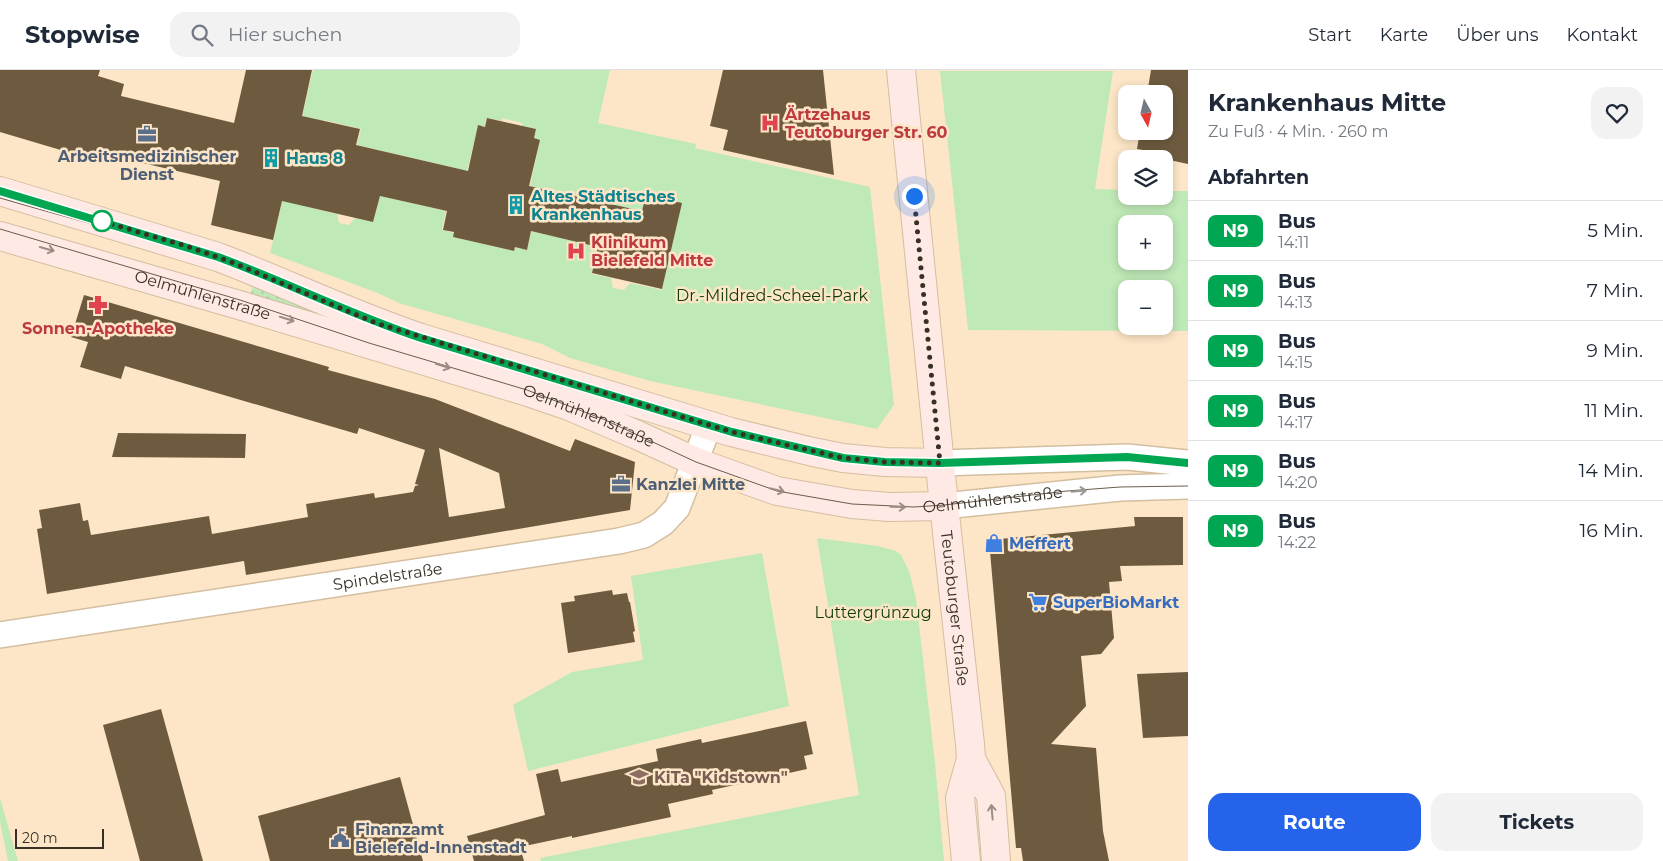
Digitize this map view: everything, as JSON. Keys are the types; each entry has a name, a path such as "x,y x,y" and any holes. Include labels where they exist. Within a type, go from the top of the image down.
{"street":[{"name":"Teutoburger Straße","path":"901,70 971,759 960,798 966,861"},
{"name":"Oelmühlenstraße","path":"0,192 218,257 376,323 412,335 740,434 843,458 885,462 940,463 1127,457 1188,463"},
{"name":"Oelmühlenstraße","path":"0,236 247,307 528,392 569,406 696,462 777,491 842,503 889,507 944,506 1120,488 1188,486"},
{"name":"Spindelstraße","path":"0,635 620,541 644,534 663,523 677,508 709,425"},
{"name":"Teutoburger Straße","path":"971,759 991,796 996,861"}],"green space":[{"name":"Dr.-Mildred-Scheel-Park","path":"313,70 610,70 598,123 696,144 695,148 870,187 894,405 877,429 650,381 570,358 542,344 402,304 270,253 288,177 309,182 304,206 337,214 339,223 349,225 355,218 373,222 380,196 446,211 442,230 454,233 453,237 514,251 515,247 527,250 531,231 598,247 592,274 611,278 613,288 624,290 630,283 662,290 681,203 646,195 642,211 530,186 540,140 534,138 536,129 502,118 502,121 487,118 485,126 478,126 467,171 357,145 361,129 324,120 319,138 298,134"},
{"path":"940,71 1113,71 1095,189 1118,190 1118,205 1173,205 1173,191 1188,191 1188,331 1173,331 1173,280 1118,280 1118,331 968,330"},
{"path":"254,284 331,318 329,319 250,294"},
{"name":"Luttergrünzug","path":"817,538 878,546 896,551 901,555 909,571 916,598 944,861 541,861 540,858 859,795"},
{"path":"762,553 789,706 528,771 513,705 572,672 643,660 631,576"},
{"path":"0,798 18,861 8,861 0,822"}],"building":[{"path":"0,70 100,70 98,76 124,84 121,96 234,123 246,70 312,70 302,116 360,129 356,145 468,171 478,125 485,127 487,118 536,129 534,138 540,140 529,186 642,211 646,195 682,203 662,289 592,273 598,247 531,231 527,250 515,247 514,251 453,237 454,232 443,230 447,211 380,196 373,222 282,201 273,240 211,225 220,181 104,154 101,162 0,132"},
{"name":"Ärtzehaus Teutoburger Str. 60","path":"723,70 823,70 834,175 723,150 728,130 710,126"},
{"path":"1151,70 1188,70 1188,164 1173,161 1173,150 1137,149 1138,140 1173,140 1173,85 1148,85"},
{"path":"84,295 329,367 328,370 435,399 570,451 575,439 635,462 630,510 246,575 244,561 47,594 37,529 42,528 39,510 80,503 83,521 88,520 91,535 209,516 212,534 308,517 306,504 374,493 375,498 413,492 415,486 419,485 415,484 425,450 359,428 357,434 125,366 121,379 80,367 88,342 71,337","holes":["439,448 499,473 505,508 449,517"]},
{"path":"118,433 246,434 245,458 112,457"},
{"path":"1134,517 1183,517 1183,565 1120,566 1122,581 1109,582 1114,638 1101,654 1081,656 1086,706 1051,744 1096,748 1103,831 1109,861 1023,861 1021,848 1016,848 989,540 1135,526"},
{"path":"612,590 613,595 627,593 635,631 633,632 635,642 568,653 561,603 575,601 574,596"},
{"path":"1188,672 1188,736 1143,738 1137,674"},
{"path":"161,709 203,861 140,861 103,725"},
{"path":"806,721 813,754 804,756 807,769 712,790 713,794 668,804 671,817 520,847 524,861 474,861 467,836 545,815 536,774 558,769 561,782 658,761 656,749 701,739 702,743"},
{"name":"Finanzamt Bielefeld-Innenstadt","path":"400,777 423,861 270,861 258,816"}],"tram line":[{"path":"0,198 217,261 421,339 731,432 843,458 885,463 940,464 1127,457 1188,463"},
{"path":"0,229 240,300 369,343 527,390 603,419 696,462 777,491 852,504 914,507 1067,491 1120,487 1188,486"}],"bus line":[{"name":"N9","path":"0,191 218,257 376,323 421,338 732,432 813,452 843,458 885,462 997,462 1055,458 1127,457 1188,463"}],"place":[{"name":"Ärtzehaus Teutoburger Str. 60","path":"770,123"},
{"name":"Arbeitsmedizinischer Dienst","path":"147,134"},
{"name":"Haus 8","path":"271,158"},
{"name":"Altes Städtisches Krankenhaus","path":"516,205"},
{"name":"Klinikum Bielefeld Mitte","path":"576,251"},
{"name":"Sonnen-Apotheke","path":"98,305"},
{"name":"Kanzlei Mitte","path":"621,484"},
{"name":"Meffert","path":"994,543"},
{"name":"SuperBioMarkt","path":"1038,602"},
{"name":"KiTa \"Kidstown\"","path":"639,777"},
{"name":"Finanzamt Bielefeld-Innenstadt","path":"340,838"}],"route":[{"path":"102,221 94,219 186,246 234,263 376,323 732,432 843,458 885,462 940,463 914,196"}]}
